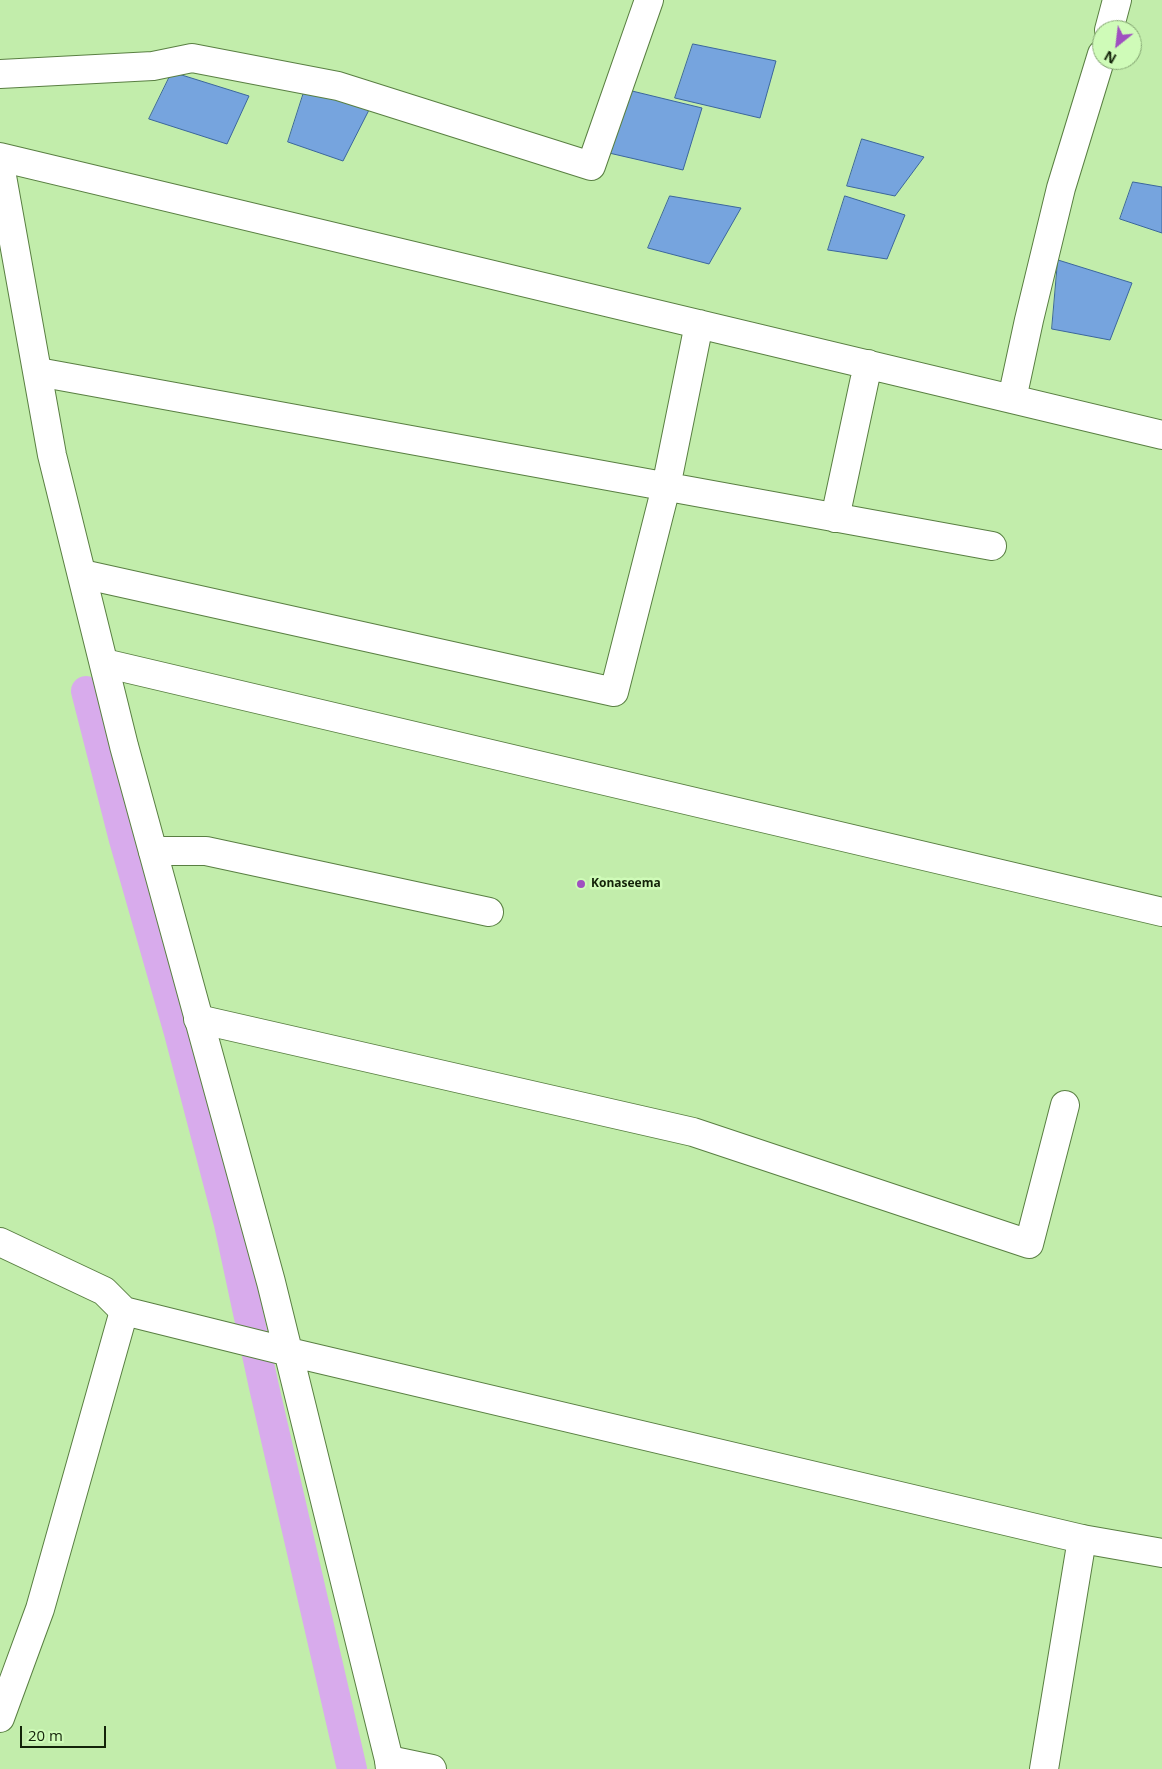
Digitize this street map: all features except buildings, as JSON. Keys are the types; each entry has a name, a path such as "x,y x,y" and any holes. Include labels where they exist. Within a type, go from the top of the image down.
{"street":[{"path":"0,74 153,66 192,58 338,86 591,166 649,0"},
{"path":"1112,20 1117,0"},
{"path":"1012,399 1029,320 1062,188 1097,70"},
{"path":"0,157 1162,434"},
{"path":"0,165 52,454 153,851 271,1282 286,1351 389,1765 432,1769"},
{"path":"82,574 614,692 666,487 699,324"},
{"path":"835,518 868,364"},
{"path":"38,372 992,546"},
{"path":"104,663 1162,912"},
{"path":"153,851 206,851 489,912"},
{"path":"198,1019 693,1132 1029,1244 1065,1105"},
{"path":"0,1242 104,1291 124,1311 286,1351 1082,1538 1162,1553"},
{"path":"0,1718 40,1609 124,1311"},
{"path":"1044,1769 1082,1538"}],"waterway":[{"path":"86,691 124,840 179,1033 229,1224 264,1387 352,1769"}],"place":[{"name":"Konaseema","path":"581,884"}]}
